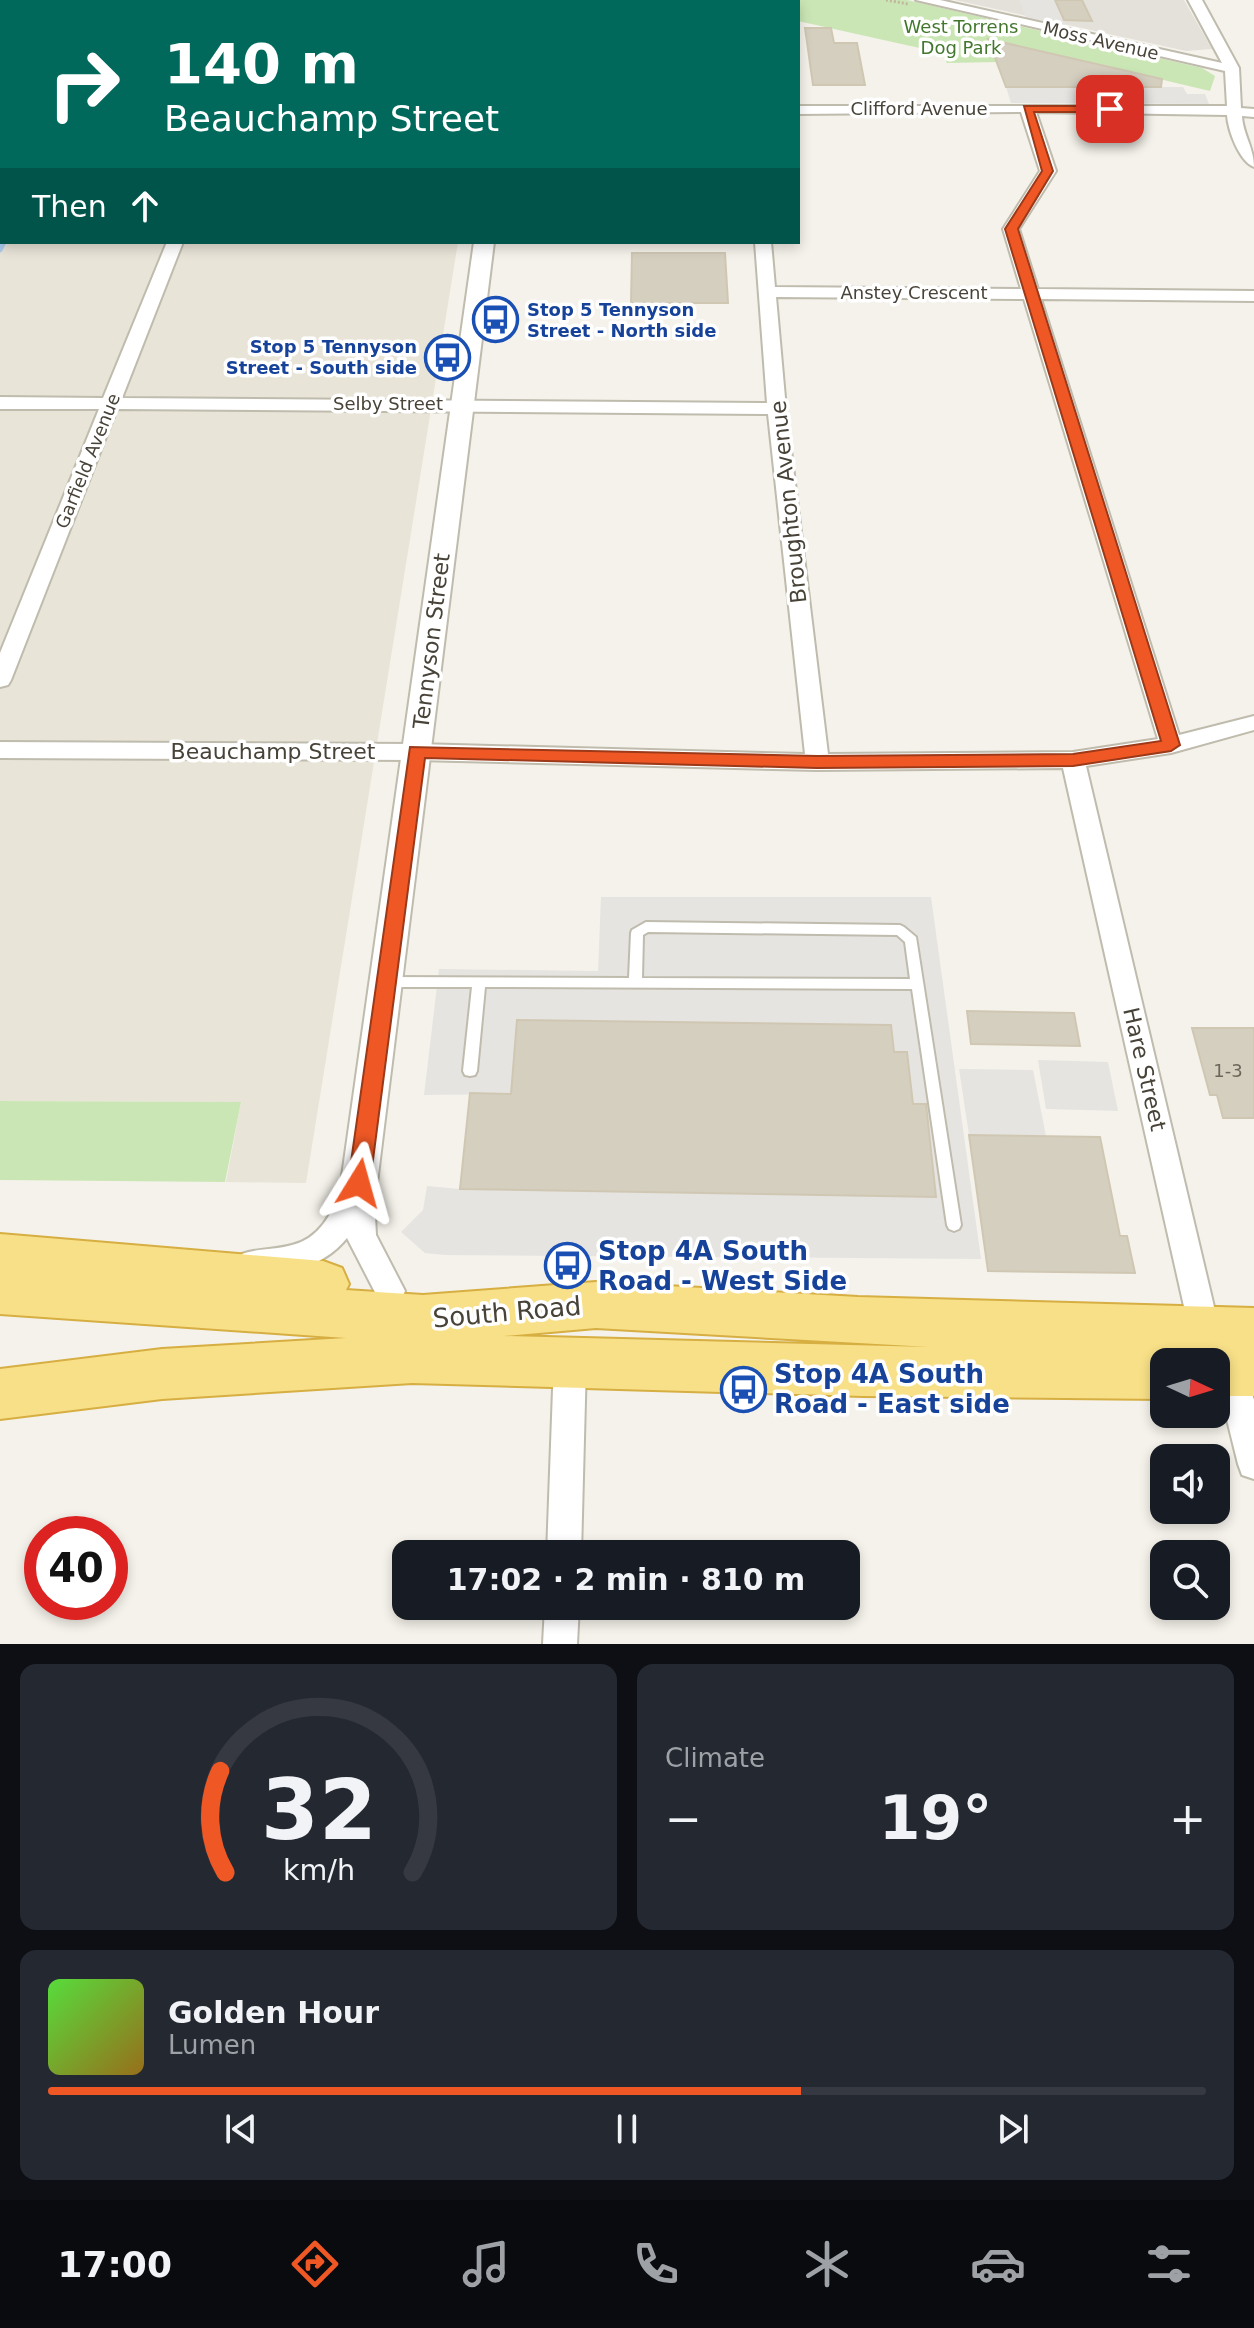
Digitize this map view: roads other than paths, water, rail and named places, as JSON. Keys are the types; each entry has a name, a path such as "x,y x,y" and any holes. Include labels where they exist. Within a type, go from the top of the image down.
{"highway":[{"name":"South Road","path":"5,1268 423,1319 596,1305 858,1321 1232,1355"},
{"path":"5,1268 596,1305"},
{"name":"South Road","path":"0,1394 162,1374 412,1358 863,1371 1150,1374"}],"street":[{"name":"Moss Avenue","path":"923,0 1207,65 1232,68"},
{"path":"1195,0 1232,68 1235,127 1254,162"},
{"path":"1027,108 1048,171 1011,229 1171,745"},
{"name":"Clifford Avenue","path":"800,110 1027,108 1254,113"},
{"name":"Garfield Avenue","path":"0,680 174,244"},
{"name":"Tennyson Street","path":"390,1291 361,1236 359,1183 484,244"},
{"name":"Broughton Avenue","path":"763,244 777,409 817,762"},
{"name":"Anstey Crescent","path":"767,292 1254,296"},
{"name":"Selby Street","path":"0,403 777,409"},
{"name":"Beauchamp Street","path":"0,750 417,752 817,762 1073,760 1171,745 1254,723"},
{"name":"Hare Street","path":"1073,760 1232,1355 1254,1464"},
{"name":"Tennyson Street","path":"5,1268 105,1251 242,1264 303,1255 345,1223 359,1183"},
{"path":"564,1540 570,1362"},
{"path":"560,1644 561,1620"}],"lane":[{"path":"635,983 637,933 646,927 900,930 911,940 954,1225"},
{"path":"386,982 918,984"},
{"path":"470,1071 479,983"}],"waterway":[{"path":"0,250 3,244"}],"place":[{"name":"Stop 5 Tennyson Street - North side","path":"496,320"},
{"name":"Stop 5 Tennyson Street - South side","path":"448,357"},
{"name":"Stop 4A South Road - West Side","path":"567,1266"},
{"name":"Stop 4A South Road - East side","path":"743,1389"}],"park label":[{"name":"West Torrens Dog Park","path":"961,37"}]}
